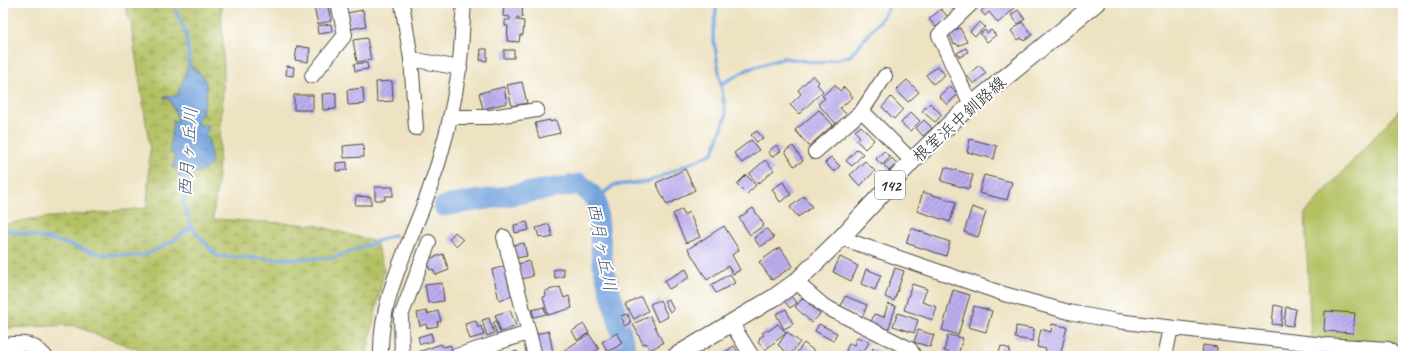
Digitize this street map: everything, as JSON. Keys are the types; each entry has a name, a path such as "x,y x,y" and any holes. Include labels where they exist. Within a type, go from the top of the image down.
{"main road":[{"name":"根室浜中釧路線","path":"676,356 775,297 796,282 841,238 912,161 970,106 1096,3"}],"street":[{"path":"312,76 345,35 338,3"},
{"path":"402,3 411,59 416,128"},
{"path":"381,356 385,312 396,275 429,192 450,118 460,68 464,3"},
{"path":"970,106 939,35 972,3"},
{"path":"411,59 460,68"},
{"path":"815,152 862,111 885,76"},
{"path":"450,118 490,117 537,110"},
{"path":"862,111 912,161"},
{"path":"504,236 535,356"},
{"path":"841,238 996,291 1069,312 1117,321 1171,328 1325,345 1388,349 1396,356"},
{"path":"402,356 401,316 429,242"},
{"path":"796,282 824,306 910,349 914,356"},
{"path":"385,312 401,316"},
{"path":"731,323 752,356"},
{"path":"1165,356 1171,328"},
{"path":"456,356 528,332"},
{"path":"3,345 24,343 38,348 45,356"}],"green space":[{"path":"124,3 221,3 224,74 218,176 213,219 315,225 376,242 384,271 367,353 365,356 155,356 72,325 3,328 3,225 31,219 147,208 150,149 131,25","holes":["189,61 193,68 199,72 207,95 202,107 202,115 199,116 197,122 198,125 202,126 204,134 208,137 209,144 198,172 192,173 175,155 170,153 173,120 177,123 178,120 170,100 164,97 177,96"]},
{"path":"1403,106 1403,356 1312,356 1305,213"}],"water":[{"path":"189,60 192,68 202,76 206,84 207,89 202,115 199,116 197,122 198,125 208,125 209,129 204,134 208,137 212,164 203,170 192,173 185,179 178,176 179,171 173,168 175,155 170,153 173,119 176,123 178,119 170,100 163,97 177,96 185,76"}],"building":[{"path":"313,3 327,3 331,21 318,24"},
{"path":"504,3 523,3 522,18 517,17 516,20 524,21 523,35 520,35 519,42 507,41 508,26 505,26 505,20 510,20 510,17 503,16"},
{"path":"947,3 963,3 955,11"},
{"path":"999,3 1011,3 1015,8 998,23 989,12 985,16 981,11 989,4 993,8"},
{"path":"941,9 948,17 936,27 929,19"},
{"path":"363,10 366,26 350,29 347,13"},
{"path":"1018,10 1025,19 1018,24 1011,15"},
{"path":"980,22 985,27 975,36 970,31"},
{"path":"1022,22 1032,35 1024,41 1021,38 1018,40 1011,31"},
{"path":"331,24 332,32 318,34 317,26"},
{"path":"960,28 967,42 958,46 956,43 954,44 949,33"},
{"path":"985,30 987,33 991,30 996,35 987,42 980,34"},
{"path":"367,38 371,60 357,62 353,40"},
{"path":"297,46 310,48 308,62 295,60"},
{"path":"966,48 968,52 960,57 957,53"},
{"path":"481,49 487,49 487,61 480,60"},
{"path":"504,50 514,50 514,58 504,58"},
{"path":"367,63 368,69 355,71 354,64"},
{"path":"979,65 986,73 974,84 967,76"},
{"path":"287,66 294,67 293,76 286,75"},
{"path":"938,66 945,75 933,84 926,75"},
{"path":"813,75 819,82 817,84 823,91 799,114 790,105 801,94 798,90"},
{"path":"907,80 919,92 908,102 896,90"},
{"path":"392,81 393,101 377,102 376,82"},
{"path":"522,82 527,103 512,106 507,85"},
{"path":"835,85 840,91 844,87 853,97 840,108 847,115 837,125 818,104 825,98 822,96"},
{"path":"950,86 958,94 947,105 939,96"},
{"path":"504,87 507,103 483,109 479,93"},
{"path":"363,88 364,104 348,105 347,90"},
{"path":"336,93 336,109 323,110 322,94"},
{"path":"294,95 313,95 313,110 294,110"},
{"path":"891,97 903,109 894,119 882,107"},
{"path":"930,103 942,115 935,122 922,111"},
{"path":"819,110 833,125 809,146 795,130"},
{"path":"911,112 920,121 910,131 901,123"},
{"path":"550,120 550,122 556,120 560,133 539,138 535,123"},
{"path":"924,120 932,128 923,136 916,128"},
{"path":"861,126 874,140 865,149 856,140 860,137 855,131"},
{"path":"757,131 763,138 757,142 751,135"},
{"path":"970,139 997,146 994,159 967,152"},
{"path":"751,140 759,150 742,163 734,153"},
{"path":"363,144 364,157 344,158 343,146"},
{"path":"776,145 781,151 772,157 768,152"},
{"path":"793,146 803,161 794,166 785,151"},
{"path":"857,149 863,154 852,166 846,161"},
{"path":"884,151 890,157 882,165 876,159"},
{"path":"831,157 840,166 834,172 825,163"},
{"path":"892,158 897,164 889,171 884,165"},
{"path":"765,160 774,170 758,184 749,174"},
{"path":"865,161 875,171 860,186 850,175"},
{"path":"347,162 347,170 336,171 336,163"},
{"path":"945,167 973,175 969,189 941,181"},
{"path":"685,169 695,190 667,205 656,183"},
{"path":"746,175 756,185 747,194 737,184"},
{"path":"984,175 1012,182 1007,200 979,193"},
{"path":"783,182 791,195 780,202 772,189"},
{"path":"375,187 393,187 393,196 385,196 385,200 375,200"},
{"path":"923,192 956,202 950,222 917,211"},
{"path":"356,196 371,197 371,205 355,205"},
{"path":"804,196 812,207 798,217 790,207"},
{"path":"972,207 986,212 978,237 964,232"},
{"path":"753,208 764,225 750,235 739,218"},
{"path":"682,209 684,215 689,212 700,237 686,243 673,214"},
{"path":"527,222 529,230 515,233 514,225"},
{"path":"549,224 553,237 544,239 543,236 539,237 536,228"},
{"path":"724,226 739,250 732,255 740,270 733,274 728,266 707,280 688,249"},
{"path":"911,228 950,242 946,256 906,243"},
{"path":"767,229 774,238 760,247 754,238"},
{"path":"455,232 463,240 457,246 449,239"},
{"path":"524,243 527,256 516,258 513,245"},
{"path":"780,247 793,266 772,280 759,262"},
{"path":"443,254 449,270 436,275 433,269 430,270 426,260"},
{"path":"840,257 858,266 851,281 833,272"},
{"path":"529,261 533,276 522,279 518,264"},
{"path":"504,266 512,296 499,300 492,270"},
{"path":"563,268 564,276 555,278 553,270"},
{"path":"895,268 904,271 894,301 885,297"},
{"path":"686,269 690,277 669,289 664,281"},
{"path":"866,269 881,275 875,290 861,284"},
{"path":"730,274 735,283 716,293 711,285"},
{"path":"442,283 444,301 428,303 425,285"},
{"path":"912,284 927,289 922,302 937,307 933,320 904,310"},
{"path":"560,287 564,298 569,296 572,308 548,315 543,297 546,296 545,291"},
{"path":"953,290 970,295 958,335 942,330"},
{"path":"790,295 797,303 790,308 783,300"},
{"path":"845,296 867,305 862,318 840,308"},
{"path":"641,297 648,311 634,319 626,305"},
{"path":"803,298 820,314 812,323 795,307"},
{"path":"668,299 674,310 670,312 664,301"},
{"path":"660,300 668,317 658,322 650,304"},
{"path":"888,304 896,306 888,331 870,325 874,314 884,317"},
{"path":"1274,305 1283,307 1281,325 1272,324"},
{"path":"974,306 992,311 986,332 968,327"},
{"path":"544,307 546,314 534,317 532,310"},
{"path":"1286,307 1296,309 1293,326 1284,325"},
{"path":"786,309 793,324 784,329 776,314"},
{"path":"510,310 516,326 501,332 495,315"},
{"path":"427,311 427,314 438,311 441,321 437,322 438,326 427,328 426,324 420,326 417,313"},
{"path":"1325,311 1355,313 1353,333 1324,331"},
{"path":"898,313 918,320 914,333 893,326"},
{"path":"628,314 631,323 625,326 621,316"},
{"path":"650,316 663,343 650,350 646,343 643,344 633,324"},
{"path":"489,318 494,333 487,336 482,320"},
{"path":"476,321 478,328 481,326 484,335 470,339 465,324"},
{"path":"496,321 501,337 498,338 493,323"},
{"path":"584,324 589,333 577,340 572,331"},
{"path":"778,324 786,333 765,350 758,341 760,339 759,338 764,335 762,333"},
{"path":"819,324 837,333 833,341 815,331"},
{"path":"1052,324 1067,327 1060,356 1045,356 1046,349 1037,347 1041,329 1051,332"},
{"path":"1016,326 1034,329 1033,341 1015,338"},
{"path":"918,330 934,335 930,347 914,342"},
{"path":"549,331 553,353 541,355 536,334"},
{"path":"787,332 800,342 790,355 778,345"},
{"path":"431,333 433,341 420,344 418,337"},
{"path":"617,333 623,343 608,352 602,342"},
{"path":"589,334 599,349 588,356 566,356 563,351"},
{"path":"948,335 963,338 958,355 944,351"},
{"path":"857,337 869,342 863,353 859,351 856,356 853,356 845,353 849,343 854,345"},
{"path":"804,343 818,354 816,356 794,356"},
{"path":"441,344 443,347 450,345 453,352 443,356 420,356 418,352"},
{"path":"1203,345 1217,347 1216,356 1202,356"},
{"path":"734,346 740,355 719,356"},
{"path":"1001,346 1010,349 1008,356 998,356"},
{"path":"873,348 884,355 884,356 869,356"},
{"path":"29,351 31,356 13,356"},
{"path":"517,351 518,356 501,356"}],"waterway":[{"name":"西月ヶ丘川","path":"173,3 186,34 190,66"},
{"path":"596,199 614,185 648,182 713,153 726,116 713,34 717,3"},
{"path":"721,84 749,69 784,58 820,63 850,56 883,17 891,3"},
{"name":"西月ヶ丘川","path":"185,175 184,204 191,227 217,256 271,259 333,258 394,235"},
{"name":"西月ヶ丘川","path":"444,206 580,184 596,199 603,266 627,356"},
{"path":"3,232 7,230 61,242 99,254 143,256 173,241 191,227"}]}
